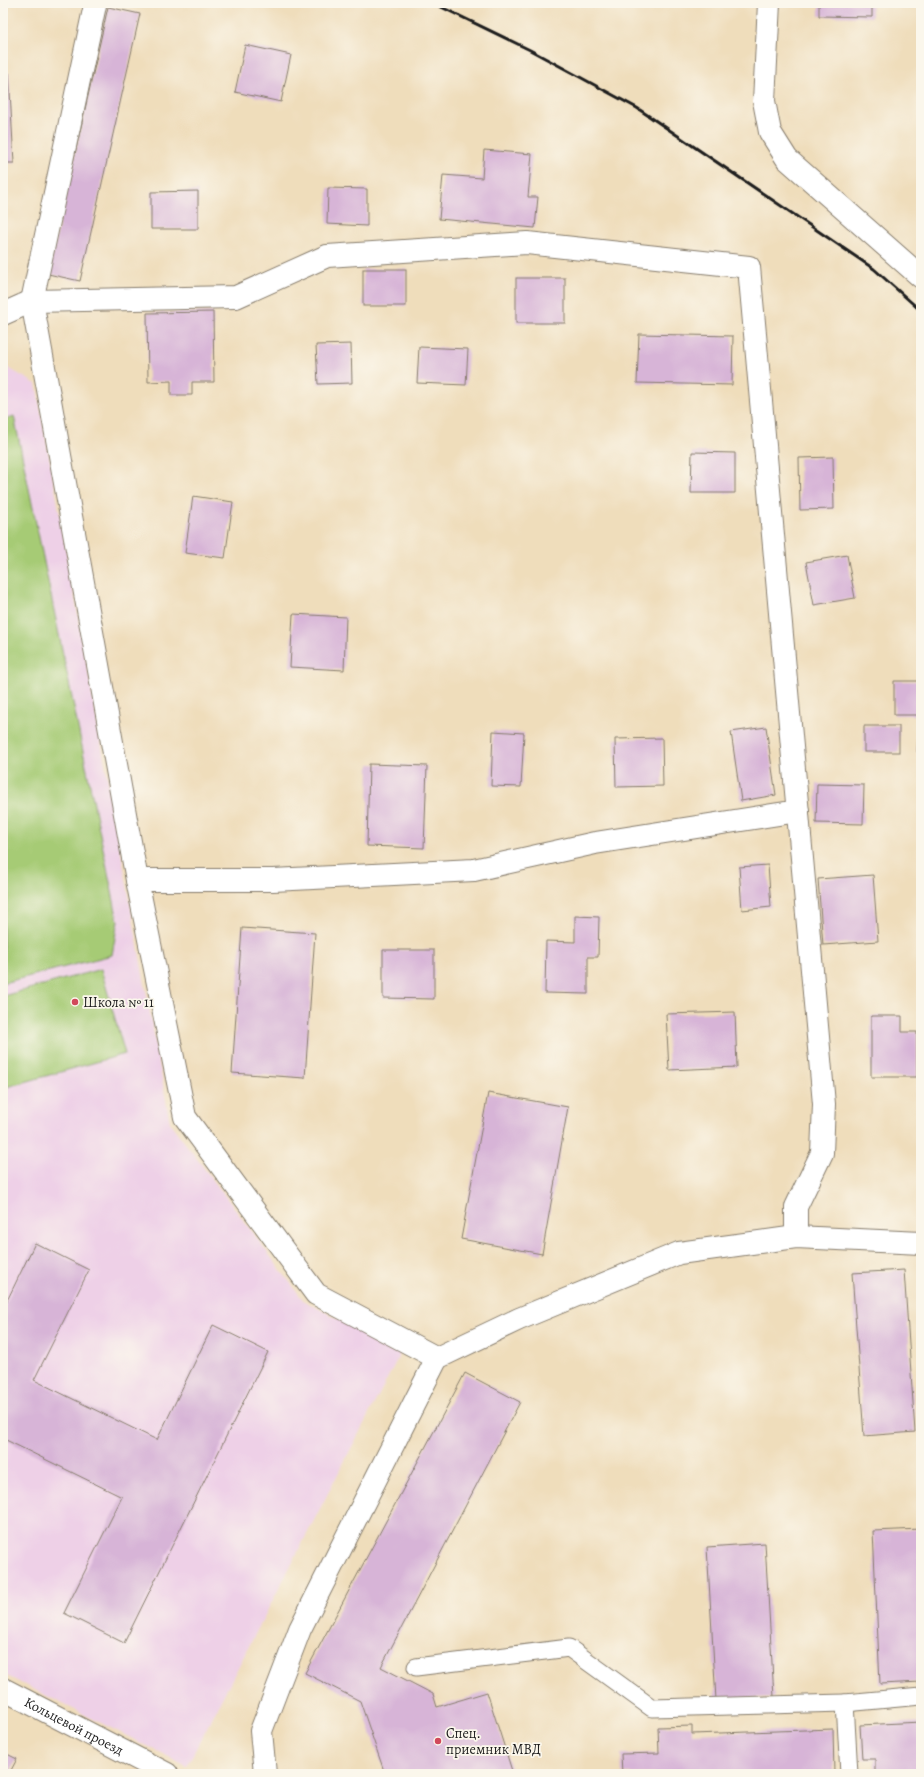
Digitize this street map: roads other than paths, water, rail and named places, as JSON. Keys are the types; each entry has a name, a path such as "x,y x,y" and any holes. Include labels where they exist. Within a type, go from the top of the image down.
{"street":[{"path":"769,3 764,101 770,132 787,159 921,277"},
{"path":"95,5 32,301 137,880 185,1117 316,1294 437,1358"},
{"path":"3,314 32,301 236,297 327,256 527,243 749,267 824,1104 822,1153 796,1207 796,1236"},
{"path":"137,880 273,880 474,870 596,843 798,811"},
{"path":"265,1774 261,1731 300,1630 437,1358 519,1320 679,1253 796,1236 921,1243"},
{"name":"Кольцевой проезд","path":"3,1689 166,1774"}],"lane":[{"path":"416,1667 569,1648 652,1708 845,1703 921,1696"},
{"path":"845,1703 849,1774"}],"railway":[{"path":"433,3 530,50 637,108 874,269 921,311"}],"place":[{"name":"Школа № 11","path":"75,1002"},
{"name":"Спец. приемник МВД","path":"438,1741"}]}
